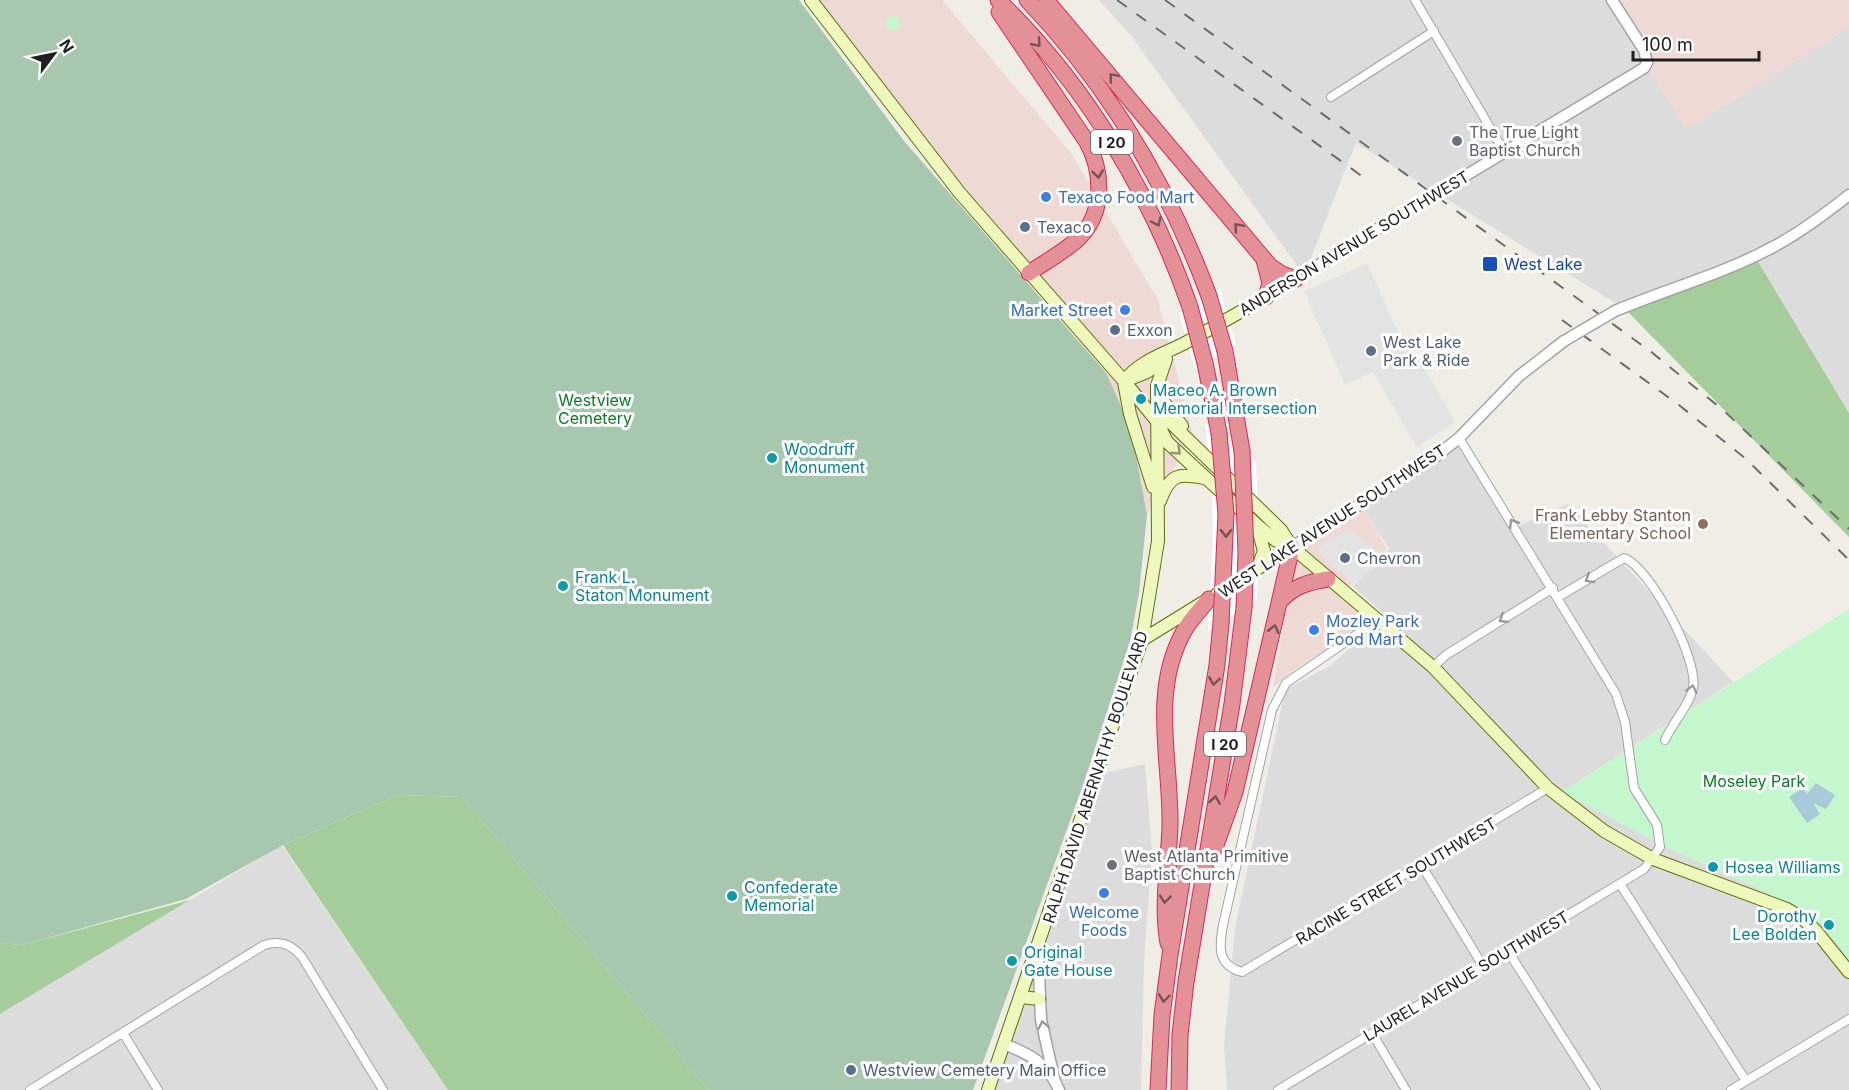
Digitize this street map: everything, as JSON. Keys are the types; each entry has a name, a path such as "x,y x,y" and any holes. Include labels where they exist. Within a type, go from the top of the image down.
{"highway":[{"path":"991,0 1087,142 1095,159 1099,177 1097,203 1081,236 1029,273"},
{"name":"I 20","path":"998,0 1044,50 1107,133 1158,224 1190,307 1205,363 1219,433 1226,514 1221,623 1217,665 1170,955 1162,1016 1158,1090"},
{"name":"I 20","path":"1027,0 1091,75 1137,142 1174,209 1209,296 1225,351 1242,451 1246,553 1244,608 1232,704 1186,982 1180,1035 1179,1090"},
{"path":"1046,0 1264,259 1275,271 1296,279"},
{"path":"1264,259 1270,282 1266,297"},
{"path":"1204,879 1235,792 1292,547"},
{"path":"1281,600 1306,582 1328,579"},
{"path":"1170,955 1164,918 1170,812 1164,700 1177,644 1185,628 1209,599"}],"main road":[{"path":"811,0 917,141 1124,381 1156,420 1166,441 1257,525 1275,540 1292,547"},
{"name":"ANDERSON AVENUE SOUTHWEST","path":"1124,381 1134,368 1266,297"},
{"name":"ANDERSON AVENUE SOUTHWEST","path":"1124,381 1147,372 1182,344"},
{"name":"RALPH DAVID ABERNATHY BOULEVARD","path":"988,1090 1142,640 1153,580 1158,506 1157,386 1166,359"},
{"path":"1124,381 1130,414 1158,506"},
{"path":"1157,386 1163,402 1185,429 1285,526 1292,547"},
{"path":"1156,420 1171,423 1281,530 1292,547 1433,667 1548,788 1604,831 1653,859 1787,909 1816,931 1849,972"},
{"path":"1158,506 1164,489 1175,477 1183,475 1204,478"},
{"path":"1256,569 1264,551 1257,525"},
{"name":"WEST LAKE AVENUE SOUTHWEST","path":"1142,640 1292,547"},
{"path":"1021,997 1039,999"}],"street":[{"path":"1415,0 1505,153"},
{"name":"ANDERSON AVENUE SOUTHWEST","path":"1266,297 1641,72 1647,63 1644,50 1612,0"},
{"path":"1331,97 1434,31"},
{"name":"WEST LAKE AVENUE SOUTHWEST","path":"1292,547 1435,457 1459,438 1519,376 1564,341 1615,311 1737,264 1774,247 1817,220 1849,195"},
{"path":"1459,438 1616,694 1625,722 1634,788 1660,832 1660,846 1653,859"},
{"path":"1558,597 1624,558 1631,561 1642,573 1673,621 1694,674 1690,698 1672,723 1665,740"},
{"path":"1433,667 1446,655 1552,588"},
{"name":"RACINE STREET SOUTHWEST","path":"1375,619 1366,628 1286,683 1272,710 1220,941 1221,958 1227,965 1242,972 1422,866 1548,788"},
{"name":"LAUREL AVENUE SOUTHWEST","path":"1278,1090 1620,884 1644,869 1653,859"},
{"path":"1422,866 1483,966"},
{"path":"1620,884 1746,1081"},
{"path":"30,1090 253,952 272,943 281,943 295,949 383,1090"},
{"path":"1038,949 1041,1020 1057,1086"},
{"path":"1508,951 1596,1090"},
{"path":"1731,1090 1849,1019"},
{"path":"123,1033 158,1090"},
{"path":"1372,1033 1407,1090"},
{"path":"1004,1044 1038,1060 1047,1067 1057,1086"}],"shaded area":[{"path":"809,0 942,0 1071,153 1158,300 1193,435 1147,515 1131,428 1105,373 975,213"},
{"path":"1099,0 1606,0 1687,129 1849,27 1849,413 1754,255 1625,309 1356,143 1304,275 1132,37"},
{"path":"1606,0 1849,0 1849,27 1687,129"},
{"name":"West Lake Park & Ride","path":"1367,264 1398,332 1425,369 1455,422 1417,447 1373,372 1345,385 1304,291"},
{"path":"1456,436 1514,528 1568,504 1733,682 1562,792 1677,852 1778,897 1839,943 1849,961 1849,1090 1227,1090 1224,1046 1235,928 1285,690 1331,665 1386,616 1353,586 1389,549 1362,507"},
{"path":"1364,509 1387,549 1349,587 1378,611 1364,625 1295,669 1273,687 1292,573 1301,548"},
{"path":"1350,529 1388,559 1353,584 1318,552 1319,547"},
{"path":"1145,764 1152,851 1144,962 1141,1090 992,1090 1099,774"},
{"path":"282,845 448,1090 0,1090 0,1014"}],"green space":[{"name":"Westview Cemetery","path":"0,0 799,0 904,141 1106,373 1131,428 1147,515 1139,593 1130,642 1084,782 973,1090 709,1090 462,797 398,795 283,845 186,899 22,945 0,943"},
{"path":"893,16 898,18 900,23 898,28 893,30 888,28 886,23 888,18"},
{"path":"1754,255 1849,413 1849,537 1625,309"},
{"name":"Moseley Park","path":"1849,609 1849,961 1836,942 1797,910 1749,884 1664,846 1562,792"},
{"path":"398,795 462,797 709,1090 448,1090 283,845"},
{"path":"190,900 0,1014 0,943 22,945"}],"water":[{"path":"1816,783 1835,795 1826,809 1813,803 1820,814 1807,823 1789,797 1803,788 1807,794"}],"pier":[{"path":"1453,174 1467,184 1408,219 1395,209"},
{"path":"1220,289 1236,345 1195,369 1179,313"},
{"path":"1205,422 1256,462 1259,539 1257,599 1208,631 1213,536 1212,485"}],"railway":[{"path":"1117,0 1370,182"},
{"path":"1165,0 1650,351 1723,410 1849,529"},
{"path":"1562,320 1679,405 1746,459 1849,560"}],"place":[{"name":"The True Light Baptist Church","path":"1457,141"},
{"name":"Texaco Food Mart","path":"1046,197"},
{"name":"Texaco","path":"1025,227"},
{"name":"West Lake","path":"1490,264"},
{"name":"Market Street","path":"1125,310"},
{"name":"Exxon","path":"1115,330"},
{"name":"West Lake Park & Ride","path":"1371,351"},
{"name":"Maceo A. Brown Memorial Intersection","path":"1141,399"},
{"name":"Woodruff Monument","path":"772,458"},
{"name":"Frank Lebby Stanton Elementary School","path":"1703,524"},
{"name":"Chevron","path":"1345,558"},
{"name":"Frank L. Staton Monument","path":"563,586"},
{"name":"Mozley Park Food Mart","path":"1314,630"},
{"name":"West Atlanta Primitive Baptist Church","path":"1112,865"},
{"name":"Hosea Williams","path":"1713,867"},
{"name":"Welcome Foods","path":"1104,893"},
{"name":"Confederate Memorial","path":"732,896"},
{"name":"Dorothy Lee Bolden","path":"1829,925"},
{"name":"Original Gate House","path":"1012,961"},
{"name":"Westview Cemetery Main Office","path":"851,1070"}]}
